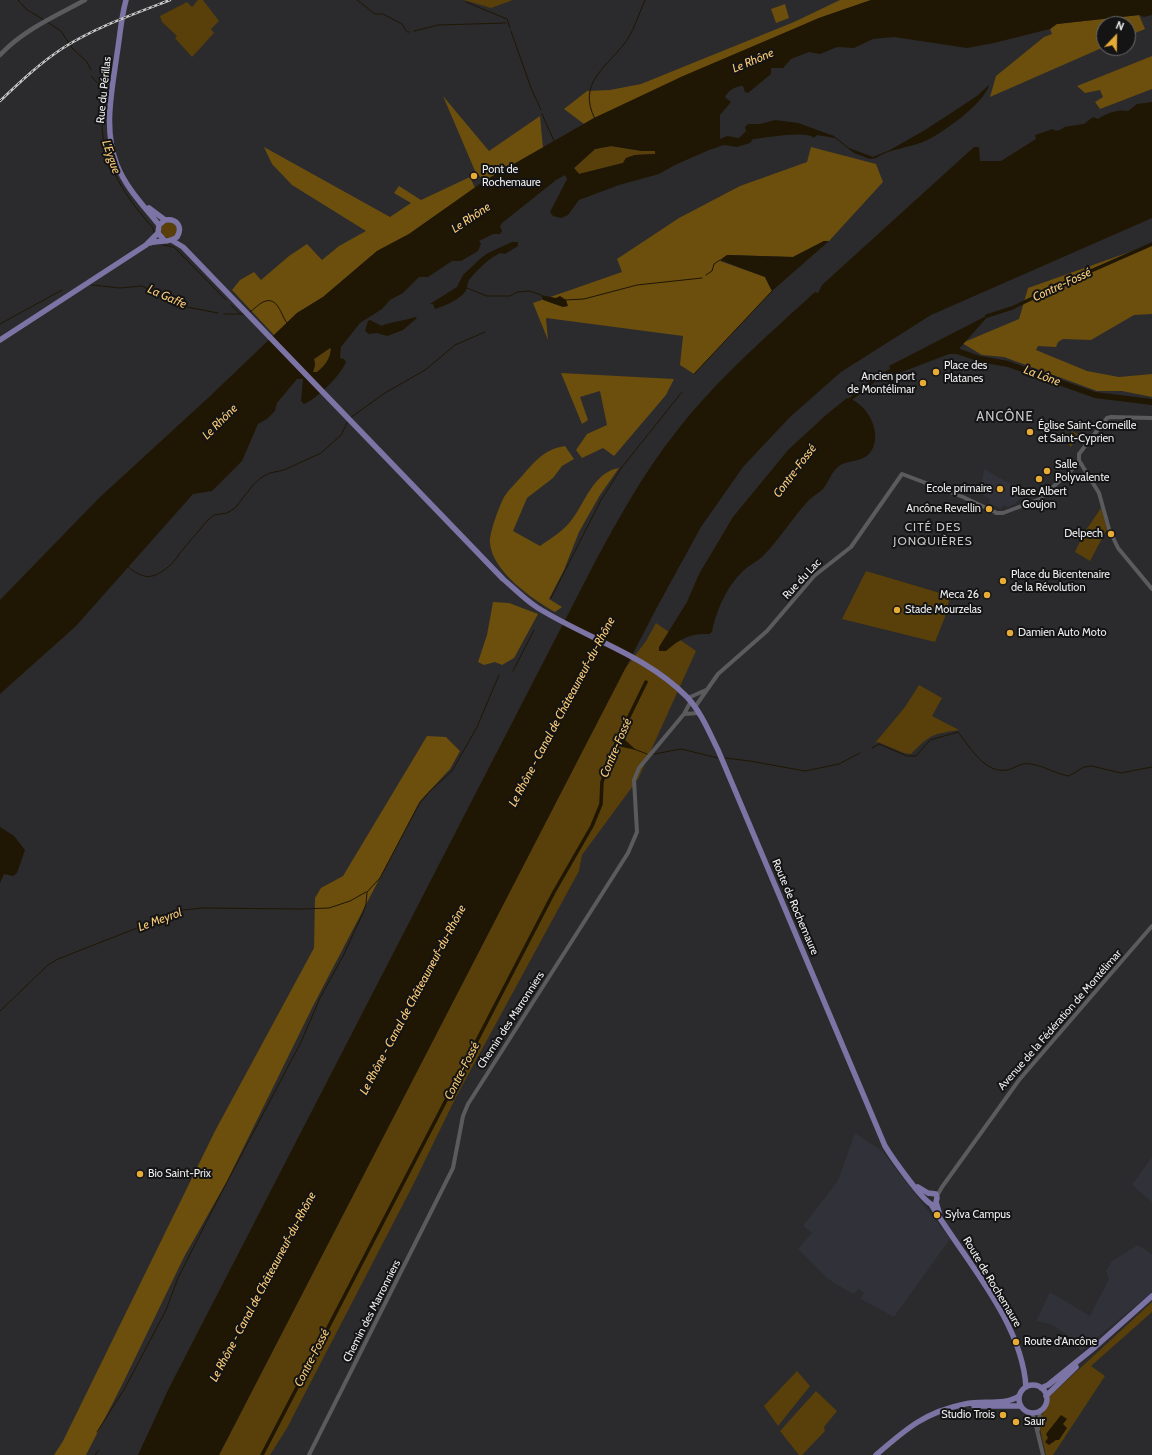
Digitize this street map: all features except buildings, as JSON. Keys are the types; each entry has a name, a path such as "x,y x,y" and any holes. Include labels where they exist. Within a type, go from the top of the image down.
{"main road":[{"path":"0,55 20,37 85,0"},
{"name":"Rue du Périllas","path":"125,2 110,104 110,135 117,165 130,190 159,225"},
{"name":"Rue du Périllas","path":"138,199 165,220"},
{"path":"0,340 146,245 158,233 159,225 165,220 173,220 178,223 180,229 179,235 183,247"},
{"path":"158,233 164,240"},
{"path":"173,241 179,235"},
{"path":"146,245 164,240 173,241 183,247"},
{"name":"Route de Rochemaure","path":"183,247 503,579 525,599 555,618 640,661 672,683 690,700 699,713 718,750 879,1132 891,1156 908,1179 926,1199 933,1198"},
{"name":"Route de Rochemaure","path":"908,1179 933,1198 942,1222 969,1260 998,1310 1016,1342 1028,1386"},
{"path":"876,1455 911,1425 928,1416 952,1407 967,1404 1010,1401 1019,1396 1028,1386 1041,1388 1048,1385 1095,1347 1152,1296"},
{"path":"952,1407 1021,1406 1029,1412 1040,1410 1045,1404 1046,1396 1095,1347"},
{"path":"1041,1388 1046,1396"},
{"path":"1019,1396 1021,1406"}],"street":[{"path":"1152,418 1111,417 1103,421 1079,454 1079,464 1099,493 1109,529 1118,548 1152,589"},
{"name":"Rue du Lac","path":"695,707 718,674 767,631 814,576 851,547 902,474 998,513 1003,513 1040,499 1072,467 1079,464"},
{"path":"690,700 706,690"},
{"name":"Chemin des Marronniers","path":"309,1455 453,1168 462,1123 468,1104 628,853 637,832 634,780 645,760 684,714 690,700"},
{"path":"684,714 699,713"},
{"name":"Avenue de la Fédération de Montélimar","path":"933,1198 1019,1080 1152,926"},
{"path":"1038,1434 1040,1410"},
{"path":"1029,1412 1034,1418 1043,1455"}],"shaded area":[{"path":"198,0 203,0 219,21 211,29 214,33 192,57 175,38 177,36 162,22 160,16 187,2 192,7"},
{"path":"464,0 513,0 491,8"},
{"path":"840,0 871,0 819,18 594,118 584,124 564,109 587,91 610,90 641,84 794,22"},
{"path":"785,4 789,18 776,23 771,9"},
{"path":"1139,15 1145,29 1136,33 1136,16 1130,16"},
{"path":"1096,20 1096,51 990,97 996,76 1044,37 1052,34 1050,29 1056,24"},
{"path":"1152,56 1152,89 1100,109 1095,102 1103,97 1100,90 1085,93 1077,86"},
{"path":"443,96 489,151 540,116 543,148 484,181 475,171"},
{"path":"611,146 642,151 655,151 655,154 635,155 626,158 623,163 579,174 574,168 595,149"},
{"path":"264,147 390,217 411,203 394,193 399,186 421,200 470,177 475,188 409,234 377,251 323,297 297,313 274,335 232,290 240,280 254,272 261,280 289,256 307,244 322,260 339,246 366,231 292,185 272,164"},
{"path":"811,147 876,164 883,182 829,241 824,241 793,257 727,255 720,261 765,277 772,291 694,374 680,365 683,336 546,318 548,340 533,303 622,272 617,259 679,218 740,186 807,162"},
{"path":"166,222 172,222 177,227 175,236 172,238 166,238 161,233 161,227"},
{"path":"1152,244 1152,314 1134,315 1091,340 1063,339 1058,342 1056,347 1038,346 1036,350 1087,371 1119,377 1152,374 1152,397 1122,391 1097,391 1004,357 982,355 962,343 1019,319 1028,288"},
{"path":"330,348 330,356 327,362 317,372 313,372 315,365 314,359"},
{"path":"561,373 674,379 666,395 614,456 603,448 582,458 576,450 587,434 607,425 600,391 580,397 588,420 582,424"},
{"path":"1072,431 1079,435 1071,447 1068,443 1062,441"},
{"path":"565,446 574,459 562,466 553,478 527,498 513,531 540,546 567,525 590,490 602,476 619,468 600,495 579,532 564,570 549,599 562,607 555,612 535,600 505,574 492,553 490,539 497,513 508,491 541,456 552,450"},
{"name":"Ecole primaire","path":"984,469 1025,492 1015,504 1008,507 1004,505 1001,509 989,503 990,499 980,493"},
{"path":"1101,508 1107,529 1090,561 1075,552 1084,533"},
{"name":"Stade Mourzelas","path":"866,571 950,596 945,617 935,642 842,619"},
{"path":"493,602 509,603 538,614 514,658 502,665 495,662 484,665 478,662 487,635"},
{"path":"656,623 696,651 638,779 582,855 579,871 456,1097 412,1187 287,1428 270,1455 219,1455 624,670 646,641"},
{"path":"919,685 942,698 932,716 959,730 932,736 923,742 911,754 904,753 878,742 875,743 905,707"},
{"path":"427,736 446,737 460,751 450,769 420,801 313,1006 227,1181 184,1257 123,1383 86,1455 54,1455 63,1441 215,1131 314,948 315,898 321,888 343,876"},
{"path":"855,1133 882,1151 950,1239 894,1317 861,1299 864,1293 859,1289 853,1294 828,1279 798,1249 812,1233 803,1226 838,1181"},
{"path":"1152,1157 1152,1202 1132,1185"},
{"path":"1138,1245 1152,1254 1152,1294 1151,1293 1081,1351 1069,1336 1051,1324 1036,1321 1050,1292 1090,1316 1109,1279 1106,1271 1112,1261"},
{"path":"1152,1302 1152,1312 1091,1366 1105,1376 1053,1455 1046,1455 1040,1423 1050,1396"},
{"path":"797,1371 810,1386 778,1426 764,1406"},
{"path":"816,1391 837,1411 824,1427 825,1431 802,1455 799,1455 780,1431"}],"water":[{"path":"871,0 1152,0 1152,15 1144,17 1139,15 1096,16 1096,20 1057,24 1050,29 967,48 894,37 873,39 854,48 837,47 820,54 809,52 791,59 783,68 771,68 771,74 748,93 745,92 743,86 740,86 732,89 725,97 731,102 720,115 720,139 727,136 739,138 746,131 745,127 748,124 760,124 775,120 798,123 834,136 849,148 873,157 890,150 925,130 977,96 989,85 980,100 971,109 940,133 923,142 881,155 876,158 870,159 854,153 835,138 817,135 814,138 810,136 795,135 753,139 750,143 737,147 724,145 709,150 659,174 619,185 579,200 568,215 561,218 553,216 550,212 567,179 565,175 556,180 502,223 500,226 502,231 500,234 493,234 479,241 481,244 478,251 461,261 452,261 428,277 419,277 403,293 390,300 382,309 360,323 341,347 340,358 344,359 346,362 339,373 322,392 304,404 301,401 303,379 297,379 277,403 275,411 267,419 258,424 242,461 212,491 193,494 76,626 0,694 0,600 99,498 208,398 297,313 323,297 377,251 409,234 484,181 594,118 683,76 819,18","holes":["611,146 642,151 655,151 655,154 635,155 626,158 623,163 579,174 574,168 595,149","330,348 327,362 317,372 313,372 315,365 314,359"]},
{"name":"Le Rhône - Canal de Châteauneuf-du-Rhône","path":"1152,102 1152,218 931,315 841,372 790,417 743,467 701,527 656,609 219,1455 138,1455 169,1388 596,560 633,494 664,447 691,413 742,359 815,292 818,293 822,285 974,147 979,147 980,161 1001,161 1036,139 1035,135 1053,129 1056,131 1064,127 1084,124 1093,117 1098,119 1112,112 1128,111 1137,104"},
{"path":"824,241 829,241 772,291 765,277 720,260 727,255 793,257"},
{"path":"512,242 518,242 518,246 505,254 500,253 483,265 469,280 466,290 459,298 435,309 433,304 430,304 457,287 463,275 481,258 488,253"},
{"path":"541,295 556,298 560,296 566,300 568,306 563,307 543,300"},
{"path":"990,314 957,351 894,375 889,366"},
{"path":"415,317 417,318 403,330 387,336 377,333 369,334 365,331 368,321 370,320 382,326"},
{"path":"847,398 862,406 872,421 875,430 875,438 874,447 869,454 866,457 842,464 836,468 823,489 803,507 775,543 761,558 745,569 737,577 723,599 716,616 712,632 709,634 691,636 676,643 666,651 659,651 659,647 687,602 699,574 733,517 788,450"},
{"path":"621,728 626,729 623,738 636,750 618,746 613,754 610,753"},
{"path":"0,827 14,836 25,850 17,873 13,876 4,874 0,883"},
{"path":"1061,1415 1067,1419 1063,1424 1067,1428 1059,1440 1056,1440 1049,1445 1045,1442 1048,1438 1046,1434"}],"waterway":[{"name":"L'Eygue","path":"18,0 26,9 44,20"},
{"path":"357,0 375,14 383,14 402,24 407,32 409,32"},
{"path":"595,119 590,106 589,95 592,85 597,76 627,40 645,0"},
{"path":"466,2 507,19 510,28"},
{"name":"L'Eygue","path":"47,22 61,31 72,48 87,62 91,70"},
{"path":"414,31 438,25 506,23"},
{"path":"511,31 531,88 541,110"},
{"name":"L'Eygue","path":"91,76 106,92 102,115 103,138 111,166 125,193 153,228 154,233"},
{"path":"542,114 555,143"},
{"name":"Le Rhône","path":"597,135 621,124"},
{"name":"Contre-Fossé","path":"987,316 1012,308 1152,244"},
{"name":"L'Eygue","path":"163,245 174,247 226,300"},
{"path":"706,275 712,271 714,264 720,260"},
{"path":"565,300 584,299 637,285 702,278"},
{"name":"La Gaffe","path":"92,285 120,288 142,286 187,307 218,313"},
{"path":"467,288 487,296 510,296 517,292 530,291 541,295"},
{"name":"La Gaffe","path":"0,324 62,290"},
{"path":"694,374 772,291"},
{"name":"La Gaffe","path":"250,312 263,302 272,301 276,304 287,323"},
{"name":"L'Eygue","path":"231,305 240,314"},
{"name":"La Gaffe","path":"224,314 243,314"},
{"path":"350,418 385,393 425,370 455,345 485,332"},
{"name":"La Lône","path":"949,351 957,351 980,359 1008,364 1095,395 1152,402"},
{"name":"Contre-Fossé","path":"847,402 881,375 894,369"},
{"path":"551,598 601,500 622,467 682,392"},
{"path":"128,567 143,576 152,576 161,572 177,558 207,521 214,515 227,513 235,508 253,485 262,477 270,473 284,470 321,453 341,435 348,421"},
{"path":"513,671 534,630"},
{"path":"97,1432 125,1388 166,1310 178,1278 301,1042 320,998 343,956 363,913 366,904 367,892 380,878 419,804 430,791 452,771 477,727 499,675"},
{"name":"Contre-Fossé","path":"622,731 646,682"},
{"path":"872,748 879,744 907,756 916,756 930,740 958,732 973,752 985,764 999,770 1007,770 1021,764 1027,764 1036,765 1059,774 1069,776 1084,767 1092,766 1121,773 1152,767"},
{"name":"Contre-Fossé","path":"262,1455 554,892 592,826 601,804 602,782 613,749"},
{"path":"634,749 647,754"},
{"path":"654,754 681,749 718,758"},
{"path":"725,758 805,771 839,764 860,753"},
{"name":"Le Meyrol","path":"0,1011 48,965 58,959 183,910 203,908 329,908 350,901 366,892"},
{"path":"95,1455 99,1450"}],"railway":[{"path":"0,101 38,66 76,40 115,21 170,0"}],"place":[{"name":"Pont de Rochemaure","path":"474,176"},
{"name":"Place des Platanes","path":"936,372"},
{"name":"Ancien port de Montélimar","path":"923,383"},
{"name":"Église Saint-Corneille et Saint-Cyprien","path":"1030,432"},
{"name":"Salle Polyvalente","path":"1047,471"},
{"name":"Place Albert Goujon","path":"1039,479"},
{"name":"Ecole primaire","path":"1000,489"},
{"name":"Ancône Revellin","path":"989,509"},
{"name":"Delpech","path":"1111,534"},
{"name":"Place du Bicentenaire de la Révolution","path":"1003,581"},
{"name":"Meca 26","path":"987,595"},
{"name":"Stade Mourzelas","path":"897,610"},
{"name":"Damien Auto Moto","path":"1010,633"},
{"name":"Bio Saint-Prix","path":"140,1174"},
{"name":"Sylva Campus","path":"937,1215"},
{"name":"Route d'Ancône","path":"1016,1342"},
{"name":"Studio Trois","path":"1003,1415"},
{"name":"Saur","path":"1016,1422"}],"district":[{"name":"ANCÔNE","path":"1005,417"},
{"name":"CITÉ DES JONQUIÈRES","path":"933,534"}]}
